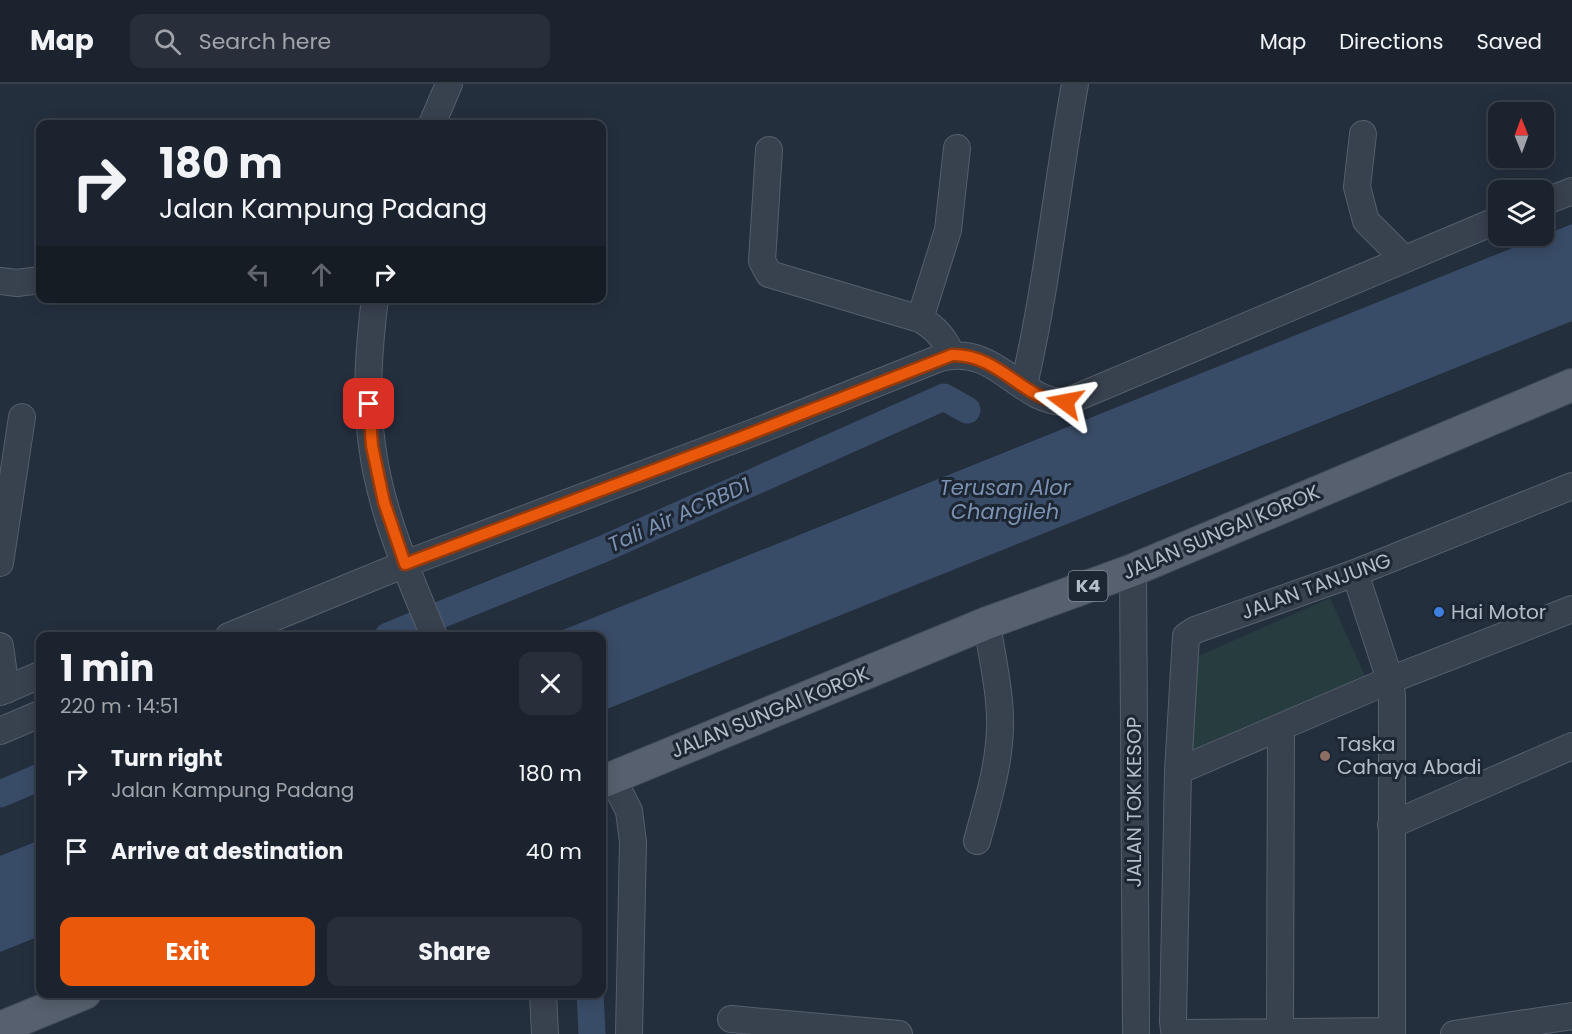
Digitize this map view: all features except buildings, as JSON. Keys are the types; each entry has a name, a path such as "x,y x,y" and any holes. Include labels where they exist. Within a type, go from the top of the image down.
{"main road":[{"name":"JALAN SUNGAI KOROK","path":"607,779 987,623 1133,570 1572,385"},
{"path":"0,1028 73,998"}],"street":[{"path":"434,120 449,84"},
{"path":"1024,385 1037,329 1075,84"},
{"path":"1363,134 1357,187 1366,221 1404,259"},
{"path":"920,319 948,230 957,148"},
{"path":"769,150 762,261 769,274 920,319 933,326 943,337 952,355"},
{"path":"1554,198 1572,191"},
{"path":"241,632 410,576 742,437 952,355 962,355 989,363 1040,397 1053,402 1065,402 1488,224"},
{"path":"0,281 17,284 36,281"},
{"path":"374,303 370,342 369,404 372,446 384,502 432,632"},
{"path":"0,563 22,417"},
{"name":"JALAN TANJUNG","path":"1178,771 1186,636 1195,630 1355,573 1572,486"},
{"name":"JALAN TOK KESOP","path":"1133,570 1136,1034"},
{"path":"1355,573 1390,680 1392,696 1391,1032 1183,1033 1174,1030 1178,771 1390,680 1572,609"},
{"path":"977,841 991,787 1000,729 998,694 987,623"},
{"path":"0,646 3,691 36,677"},
{"path":"0,732 36,716"},
{"path":"1280,1032 1281,727"},
{"path":"1391,825 1572,746"},
{"path":"607,779 629,811 633,842 629,1034"},
{"path":"543,998 545,1034"},
{"path":"1454,1034 1572,1016"},
{"path":"731,1019 899,1034"}],"green space":[{"path":"1330,598 1367,680 1185,761 1194,658"}],"water":[{"name":"Terusan Alor Changileh","path":"1572,224 1572,321 606,709 606,632 558,632 1517,246 1554,246 1554,231"},
{"path":"36,842 36,938 0,952 0,856"}],"waterway":[{"name":"Tali Air ACRBD1","path":"398,632 603,549 944,397 967,410"},
{"name":"Tali Air ACRBD1","path":"0,794 36,779"},
{"path":"590,998 592,1034"}],"place":[{"name":"Hai Motor","path":"1439,612"},
{"name":"Taska Cahaya Abadi","path":"1325,756"}],"route":[{"path":"369,404 372,446 384,502 405,564 952,355 962,355 989,363 1040,397 1053,402 1065,402"}]}
